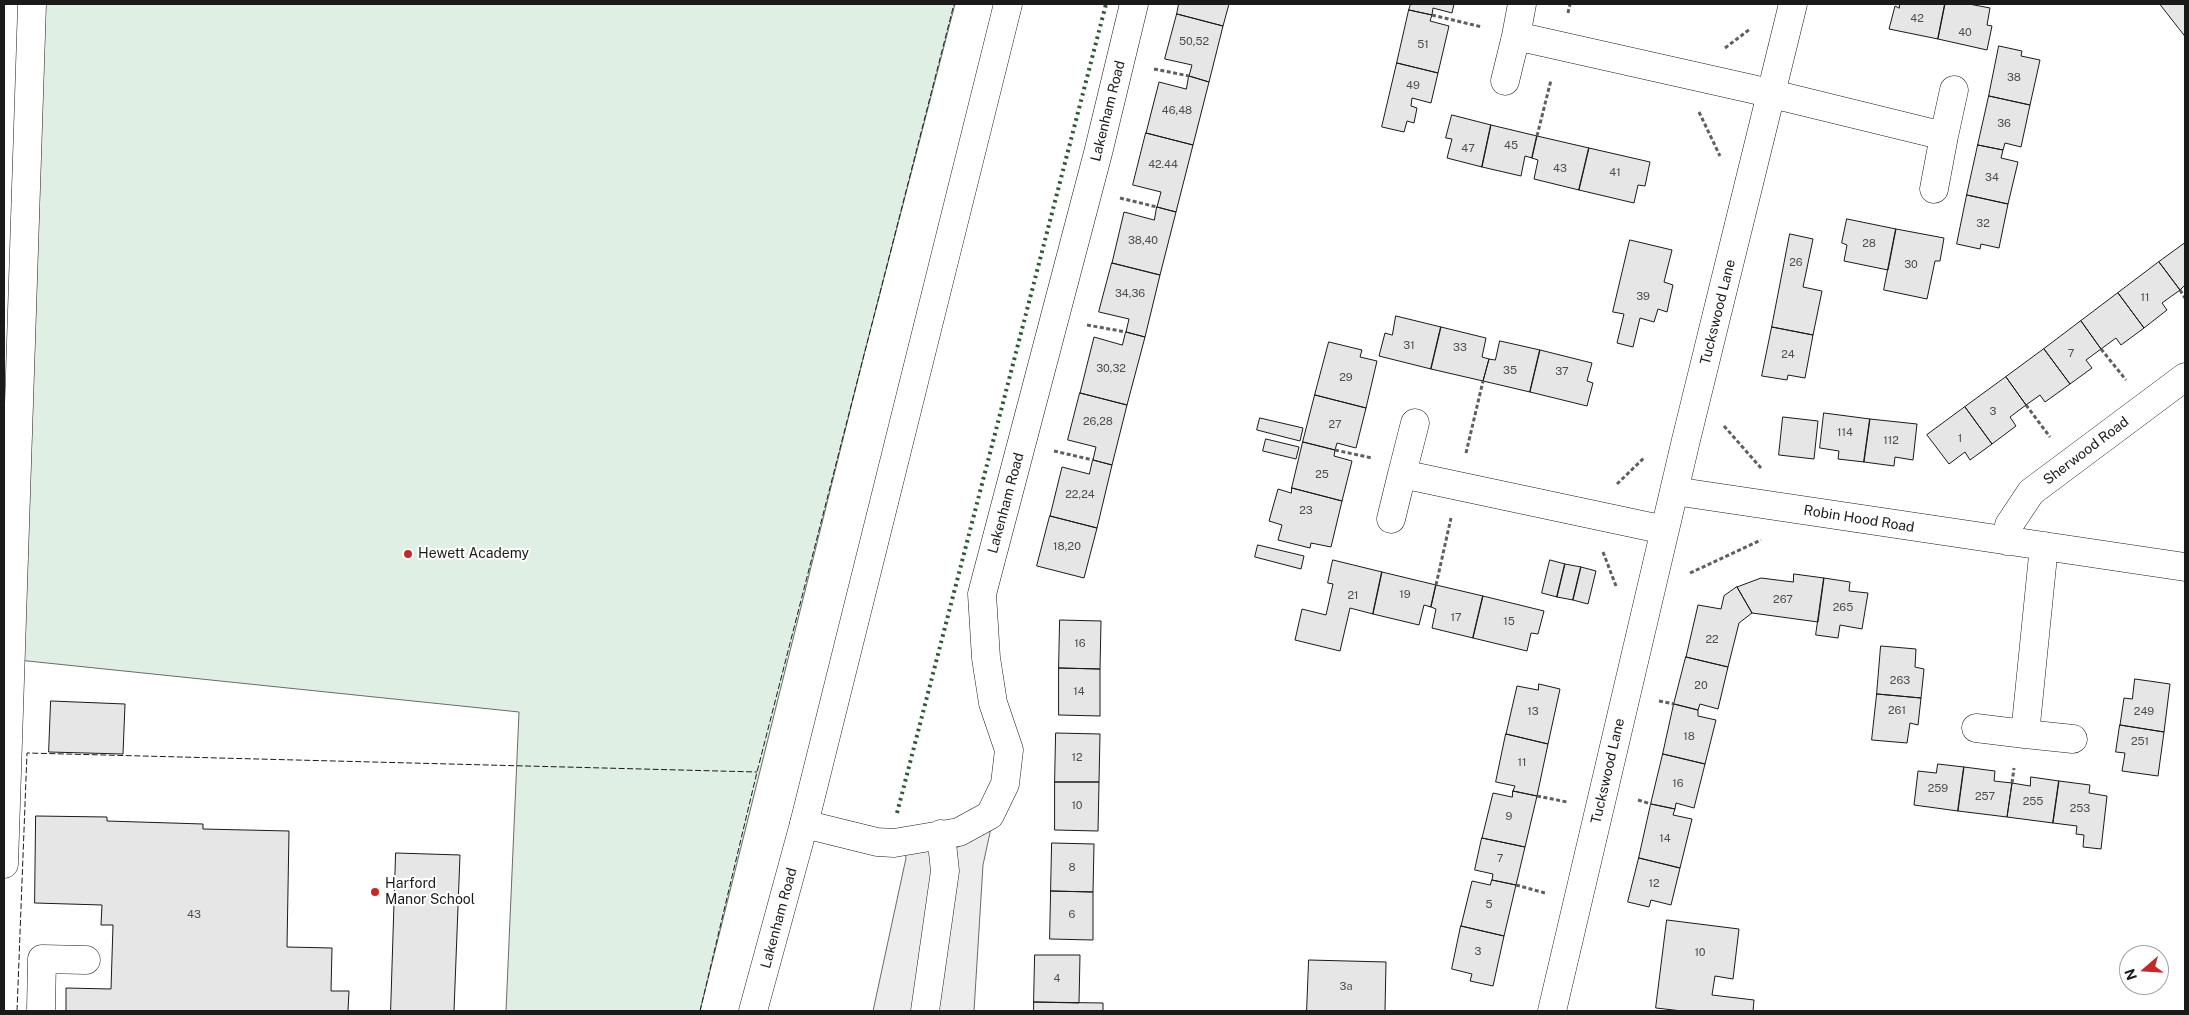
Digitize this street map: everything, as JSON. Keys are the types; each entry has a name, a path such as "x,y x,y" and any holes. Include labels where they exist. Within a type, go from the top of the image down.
{"main road":[{"path":"4,864 32,4"},
{"name":"Lakenham Road","path":"753,1011 804,824 1008,4"},
{"name":"Lakenham Road","path":"804,824 877,842 894,843 959,832 990,815 1005,784 1009,750 993,702 986,658 982,594 1098,153 1134,4"},
{"path":"1505,81 1522,4"},
{"name":"Tuckswood Lane","path":"1552,1011 1674,491 1793,4"},
{"path":"1516,36 1770,93 1944,136"},
{"path":"1934,189 1954,90"},
{"name":"Sherwood Road","path":"2007,542 2009,525 2032,492 2185,377"},
{"path":"1391,519 1415,423"},
{"path":"1402,474 1665,530"},
{"name":"Robin Hood Road","path":"1674,491 2185,567"},
{"path":"2025,734 2044,546"},
{"path":"1976,728 2073,739"},
{"path":"925,1011 946,871 941,834"},
{"path":"41,1011 42,959 86,960"}],"path":[{"path":"1432,15 1516,36"},
{"path":"2180,290 2185,298"}],"green space":[{"name":"Hewett Academy","path":"40,4 955,4 864,355 700,1011 506,1011 519,712 18,660"}],"shaded area":[{"path":"991,828 983,865 974,1011 873,1011 906,858 903,846 954,849"}],"building":[{"path":"1179,4 1229,4 1223,26 1177,14"},
{"path":"1411,4 1454,4 1452,13 1433,8 1432,15 1409,10"},
{"path":"1900,4 1945,4 1938,39 1889,29 1895,6 1899,8"},
{"path":"1945,4 1969,4 1990,8 1987,25 1992,26 1987,50 1938,39"},
{"path":"2160,4 2185,4 2185,36"},
{"path":"1409,10 1432,15 1430,21 1449,26 1438,73 1397,63"},
{"path":"1177,14 1223,26 1209,82 1189,76 1192,65 1165,59"},
{"path":"1999,46 2022,51 2021,56 2040,60 2030,105 1989,96"},
{"path":"1397,63 1438,73 1431,103 1412,98 1411,106 1417,108 1414,123 1407,121 1404,132 1382,127"},
{"path":"1189,76 1209,82 1193,145 1146,133 1159,82 1186,89"},
{"path":"1989,96 2030,105 2021,147 2005,143 2003,150 1978,145"},
{"path":"1452,115 1491,125 1482,167 1447,158 1452,139 1446,138"},
{"path":"1491,125 1537,136 1532,158 1525,156 1521,176 1482,167"},
{"path":"1146,133 1193,145 1176,212 1157,207 1161,192 1133,185"},
{"path":"1537,136 1589,148 1579,190 1534,179 1538,160 1532,158"},
{"path":"1978,145 2003,150 2001,158 2018,162 2008,204 1967,195"},
{"path":"1589,148 1650,162 1645,186 1638,185 1634,203 1579,190"},
{"path":"1967,195 2008,204 1999,248 1981,244 1980,249 1957,244"},
{"path":"1157,207 1176,212 1160,275 1112,263 1124,212 1154,220"},
{"path":"1847,219 1896,229 1888,270 1844,261 1847,245 1842,243"},
{"path":"1896,229 1944,238 1940,261 1935,261 1927,299 1884,290"},
{"path":"1790,234 1813,239 1803,287 1822,291 1813,335 1772,327"},
{"path":"1630,240 1672,250 1664,282 1673,285 1667,312 1658,309 1654,322 1640,318 1633,347 1617,343 1624,314 1613,312"},
{"path":"2185,243 2185,285 2180,290 2159,262"},
{"path":"2159,262 2180,290 2162,303 2167,310 2144,328 2118,293"},
{"path":"1112,263 1160,275 1145,337 1126,332 1129,319 1099,312"},
{"path":"2118,293 2144,328 2121,345 2116,338 2101,349 2081,321"},
{"path":"1396,316 1441,327 1431,369 1379,356 1385,333 1392,335"},
{"path":"2081,321 2101,349 2086,360 2092,368 2070,384 2044,349"},
{"path":"1441,327 1486,338 1482,357 1489,359 1483,381 1431,369"},
{"path":"1772,327 1813,335 1805,378 1788,375 1787,380 1762,376"},
{"path":"1126,332 1145,337 1127,405 1080,393 1094,337 1122,345"},
{"path":"1500,341 1540,350 1530,392 1483,381 1489,359 1495,360"},
{"path":"1329,342 1362,350 1360,357 1377,361 1366,408 1315,395"},
{"path":"2044,349 2070,384 2045,402 2040,395 2026,405 2006,377"},
{"path":"1540,350 1592,363 1587,381 1593,383 1587,406 1530,392"},
{"path":"2006,377 2026,405 2010,417 2016,426 1992,444 1965,407"},
{"path":"1080,393 1127,405 1112,465 1093,460 1096,447 1068,440"},
{"path":"1315,395 1366,408 1356,448 1337,443 1335,450 1303,442"},
{"path":"1965,407 1992,444 1970,460 1965,452 1949,464 1927,435"},
{"path":"1824,413 1870,419 1864,462 1838,459 1839,451 1820,448"},
{"path":"1783,417 1818,421 1814,459 1779,455"},
{"path":"1260,418 1303,428 1300,441 1257,430"},
{"path":"1870,419 1917,424 1913,460 1895,457 1894,466 1864,462"},
{"path":"1266,439 1299,447 1296,459 1263,451"},
{"path":"1303,442 1335,450 1334,456 1352,461 1342,501 1292,488"},
{"path":"1093,460 1112,465 1097,528 1050,516 1062,467 1089,474"},
{"path":"1292,488 1342,501 1331,547 1311,543 1310,548 1278,540 1282,525 1269,521 1278,489 1291,493"},
{"path":"1050,516 1097,528 1084,578 1037,566"},
{"path":"1258,545 1304,556 1301,569 1255,557"},
{"path":"1333,560 1382,572 1373,614 1350,608 1340,651 1295,640 1302,609 1326,615 1333,584 1328,583"},
{"path":"1550,560 1565,564 1557,597 1542,593"},
{"path":"1565,564 1581,567 1573,600 1557,597"},
{"path":"1581,567 1596,571 1588,604 1573,600"},
{"path":"1382,572 1436,585 1431,607 1424,605 1419,625 1373,614"},
{"path":"1794,574 1824,578 1818,622 1752,613 1737,587 1761,578 1793,582"},
{"path":"1824,578 1850,582 1849,591 1868,593 1862,629 1840,625 1838,638 1816,635"},
{"path":"1436,585 1483,596 1473,638 1432,628 1436,609 1431,607"},
{"path":"1737,587 1752,613 1739,623 1728,667 1686,657 1698,605 1721,609 1724,596"},
{"path":"1483,596 1544,611 1538,634 1531,633 1527,651 1473,638"},
{"path":"1060,620 1101,621 1100,669 1059,668"},
{"path":"1881,646 1916,649 1915,667 1924,669 1921,698 1877,694"},
{"path":"1686,657 1728,667 1718,709 1700,704 1698,710 1674,704"},
{"path":"1059,668 1100,669 1100,716 1059,715"},
{"path":"2135,679 2170,684 2164,732 2120,725 2124,698 2132,699"},
{"path":"1539,684 1560,689 1548,744 1506,734 1517,686 1538,690"},
{"path":"1877,694 1921,698 1918,725 1910,723 1907,743 1872,740"},
{"path":"51,701 125,704 123,754 49,752"},
{"path":"1674,704 1698,710 1698,716 1716,720 1705,764 1663,754"},
{"path":"2120,725 2164,732 2158,776 2122,771 2125,753 2116,752"},
{"path":"1056,733 1100,734 1099,782 1055,782"},
{"path":"1506,734 1548,744 1537,796 1513,791 1515,786 1496,782"},
{"path":"1663,754 1705,764 1694,808 1676,803 1675,809 1651,804"},
{"path":"1938,764 1964,767 1958,811 1914,805 1918,771 1936,773"},
{"path":"1964,767 1995,771 1994,781 2012,783 2007,817 1958,811"},
{"path":"2031,777 2059,781 2053,823 2007,817 2012,783 2030,786"},
{"path":"2059,781 2090,785 2089,793 2107,796 2101,849 2083,847 2084,835 2076,834 2077,826 2053,823"},
{"path":"1055,782 1099,782 1098,831 1055,830"},
{"path":"1513,791 1537,796 1525,847 1482,838 1493,793 1512,797"},
{"path":"1651,804 1675,809 1673,815 1692,819 1680,868 1639,858"},
{"path":"36,816 107,817 107,821 203,824 203,829 289,831 287,947 332,948 331,991 349,991 348,1011 66,1011 66,988 111,989 113,925 101,925 102,905 35,903"},
{"path":"1482,838 1525,847 1516,885 1492,880 1493,874 1475,870"},
{"path":"1052,843 1094,844 1093,892 1051,891"},
{"path":"396,853 460,855 454,1011 391,1011"},
{"path":"1639,858 1680,868 1671,905 1651,900 1649,907 1628,902"},
{"path":"1492,880 1516,885 1504,936 1461,926 1472,881 1490,885"},
{"path":"1051,891 1093,892 1093,940 1050,939"},
{"path":"1667,920 1739,929 1733,979 1715,976 1712,995 1754,1000 1753,1011 1682,1011 1656,1008"},
{"path":"1461,926 1504,936 1493,986 1470,981 1472,974 1452,969"},
{"path":"1035,955 1080,955 1079,1003 1034,1002"},
{"path":"1309,960 1386,962 1385,1011 1307,1011"},
{"path":"1034,1002 1103,1003 1103,1011 1034,1011"}],"hedge":[{"path":"897,813 1106,4"}],"fence":[{"path":"700,1011 757,772 954,4"},
{"path":"17,1011 27,753 757,772"}],"place":[{"name":"Hewett Academy","path":"408,554"},
{"name":"Harford Manor School","path":"375,892"}]}
